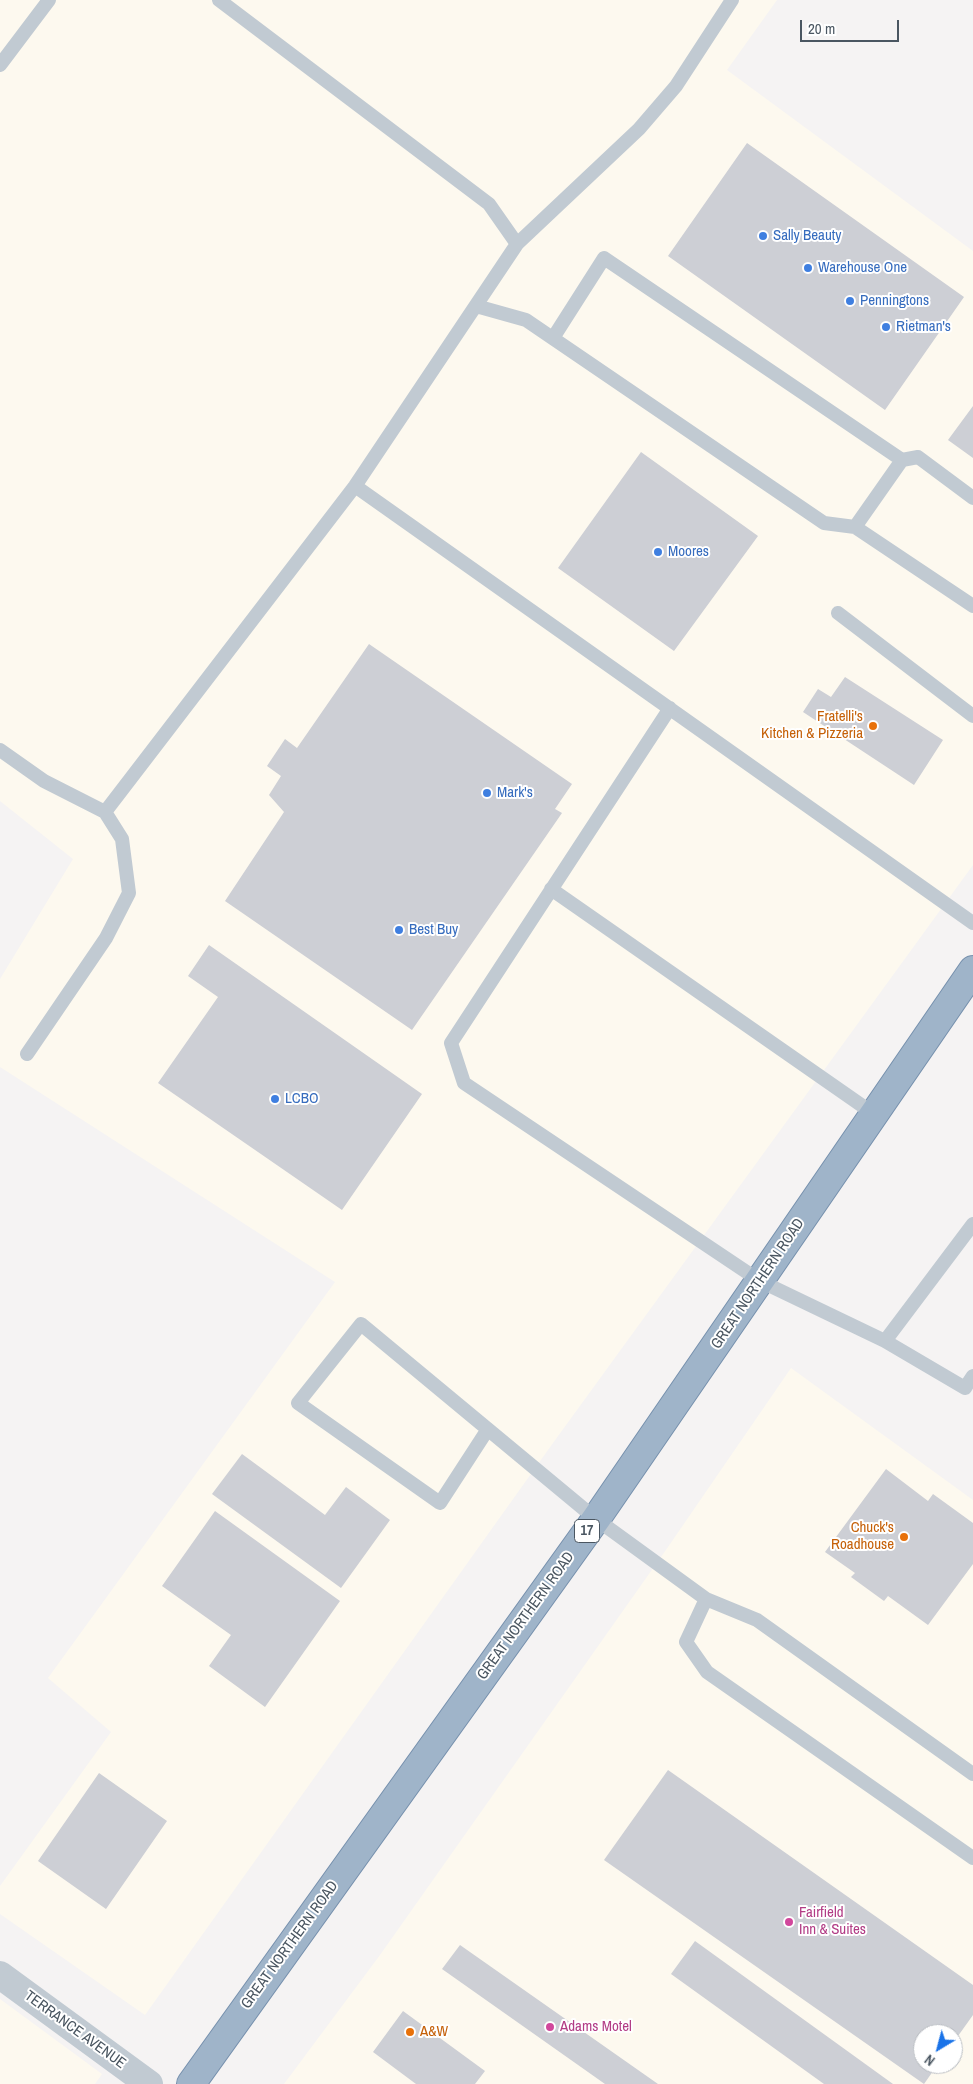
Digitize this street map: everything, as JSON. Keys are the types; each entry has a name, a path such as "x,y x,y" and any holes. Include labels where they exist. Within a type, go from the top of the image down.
{"highway":[{"name":"GREAT NORTHERN ROAD","path":"191,2084 596,1519 973,970"}],"street":[{"name":"TERRANCE AVENUE","path":"0,1975 149,2084"}],"lane":[{"path":"0,65 49,0"},
{"path":"219,0 489,204 517,244"},
{"path":"104,812 355,486 517,244 639,129 676,86 732,0"},
{"path":"553,338 604,258 902,460"},
{"path":"476,306 526,320 824,523 854,527 973,606"},
{"path":"854,527 902,460 918,457 973,498"},
{"path":"355,486 973,923"},
{"path":"838,613 973,716"},
{"path":"670,708 451,1043 464,1083 760,1280 885,1341 965,1388 973,1376"},
{"path":"0,750 44,781 104,812 122,839 129,893 106,938 27,1054"},
{"path":"551,889 874,1114"},
{"path":"885,1341 973,1224"},
{"path":"488,1429 440,1503 298,1403 361,1324 488,1429 596,1519 706,1599 757,1620 973,1774"},
{"path":"706,1599 686,1642 707,1672 973,1858"}],"shaded area":[{"path":"0,0 777,0 727,70 973,251 973,865 553,1443 145,2015 0,1914 0,1886 111,1732 48,1678 335,1282 0,1067 0,979 73,859 0,801"},
{"path":"791,1368 973,1500 973,2084 284,2084 380,1955 668,1547"},
{"path":"0,1999 102,2074 95,2084 0,2084"}],"building":[{"path":"747,143 964,297 885,410 668,256"},
{"path":"973,406 973,458 948,440"},
{"name":"Moores","path":"641,452 758,536 674,651 558,568"},
{"path":"369,644 572,784 555,809 562,813 412,1030 225,901 284,812 269,795 281,776 267,766 285,739 297,748"},
{"name":"Fratelli's Kitchen & Pizzeria","path":"845,677 943,740 914,785 803,712 818,689 831,697"},
{"path":"209,945 422,1094 342,1210 158,1083 218,997 188,976"},
{"path":"242,1454 325,1515 346,1487 390,1520 341,1588 212,1494"},
{"name":"Chuck's Roadhouse","path":"886,1469 928,1501 933,1494 973,1523 973,1564 928,1625 888,1596 884,1601 851,1577 855,1573 825,1552"},
{"path":"215,1511 340,1601 265,1707 209,1666 231,1635 162,1586"},
{"name":"Fairfield Inn & Suites","path":"668,1770 973,1985 973,2015 963,2029 963,2024 913,2024 913,2074 931,2074 924,2084 604,1860"},
{"path":"99,1773 167,1821 106,1909 38,1861"},
{"path":"695,1941 893,2084 824,2084 671,1974"},
{"name":"Adams Motel","path":"460,1945 658,2084 605,2084 442,1969"},
{"name":"A&W","path":"403,2011 485,2071 475,2084 416,2084 373,2052"}],"place":[{"name":"Sally Beauty","path":"763,236"},
{"name":"Warehouse One","path":"808,268"},
{"name":"Penningtons","path":"850,301"},
{"name":"Rietman's","path":"886,327"},
{"name":"Moores","path":"658,552"},
{"name":"Fratelli's Kitchen & Pizzeria","path":"873,726"},
{"name":"Mark's","path":"487,793"},
{"name":"Best Buy","path":"399,930"},
{"name":"LCBO","path":"275,1099"},
{"name":"Chuck's Roadhouse","path":"904,1537"},
{"name":"Fairfield Inn & Suites","path":"789,1922"},
{"name":"Adams Motel","path":"550,2027"},
{"name":"A&W","path":"410,2032"}]}
